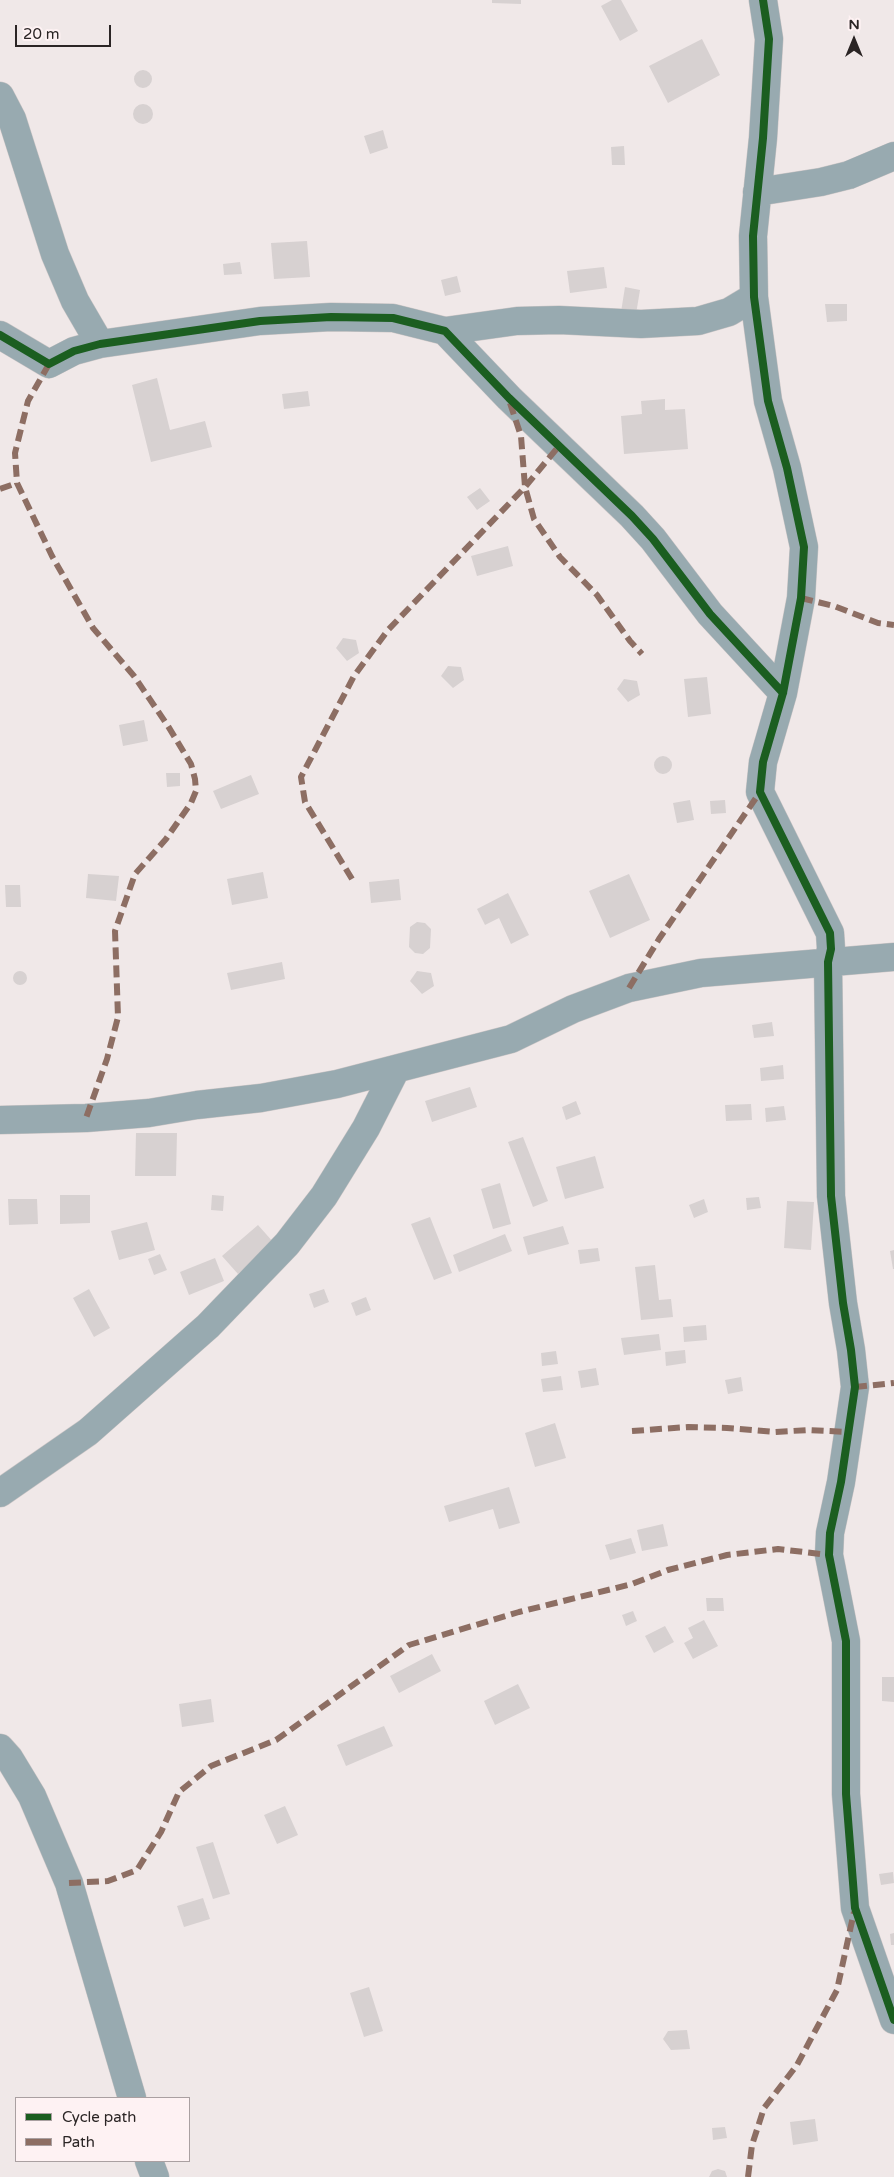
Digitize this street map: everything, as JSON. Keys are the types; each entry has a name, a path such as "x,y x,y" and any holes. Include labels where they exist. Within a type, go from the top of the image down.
{"street":[{"path":"763,0 769,39 763,138 753,236 754,297 768,400 787,468 804,547 802,598 783,693 763,762 760,792 830,933 831,949 828,962 831,1196 841,1294 851,1350 855,1387 841,1482 830,1533 829,1555 846,1641 846,1794 855,1908 894,2020"},
{"path":"0,96 12,118 32,187 55,254 75,301 100,344"},
{"path":"757,192 821,182 849,175 894,156"},
{"path":"0,335 49,364 74,351 100,344 260,321 331,317 393,318 445,332 517,321 559,320 641,324 698,321 729,312 754,297"},
{"path":"445,332 509,398 648,533 710,614 783,693"},
{"path":"0,1120 86,1118 149,1113 197,1105 261,1098 337,1084 511,1039 573,1009 629,988 701,973 894,957"},
{"path":"0,1493 88,1432 208,1326 287,1244 324,1196 366,1128 396,1069"},
{"path":"0,1748 9,1758 32,1796 69,1883 132,2097"},
{"path":"149,2162 155,2177"}],"building":[{"path":"492,0 521,0 521,4 492,3"},
{"path":"612,0 621,0 638,31 620,41 601,6"},
{"path":"702,39 720,75 668,103 649,66"},
{"path":"143,70 149,73 152,79 149,85 143,88 137,85 134,79 137,73"},
{"path":"143,104 150,107 153,114 150,121 143,124 136,121 133,114 136,107"},
{"path":"383,130 388,148 370,154 364,136"},
{"path":"624,146 625,165 612,165 611,147"},
{"path":"307,241 310,277 274,279 271,243"},
{"path":"240,262 242,274 224,275 223,264"},
{"path":"604,267 607,288 570,293 567,271"},
{"path":"457,276 461,292 445,296 441,280"},
{"path":"625,287 640,290 636,314 621,312"},
{"path":"825,304 847,304 847,321 827,322"},
{"path":"157,378 170,430 205,421 212,447 151,462 132,385"},
{"path":"308,391 310,406 284,409 282,394"},
{"path":"665,399 665,410 685,409 688,449 624,454 621,416 642,414 641,401"},
{"path":"480,488 490,501 477,510 467,497"},
{"path":"508,546 513,566 477,576 471,556"},
{"path":"343,638 356,640 359,653 347,661 336,648"},
{"path":"448,666 461,667 464,680 453,688 441,676"},
{"path":"707,677 711,714 688,717 684,679"},
{"path":"624,679 637,681 640,695 628,702 617,689"},
{"path":"144,720 148,741 123,746 119,725"},
{"path":"663,756 669,759 672,765 669,771 663,774 657,771 654,765 657,759"},
{"path":"166,773 180,773 180,786 167,787"},
{"path":"251,775 259,794 221,809 213,791"},
{"path":"690,800 694,820 677,823 673,803"},
{"path":"725,800 726,813 711,814 710,801"},
{"path":"263,872 268,898 232,905 227,879"},
{"path":"88,874 119,876 116,901 86,898"},
{"path":"629,874 650,920 610,938 589,891"},
{"path":"399,879 401,900 371,903 369,882"},
{"path":"5,885 20,885 21,907 6,907"},
{"path":"508,893 529,935 511,944 499,918 485,925 477,909"},
{"path":"417,922 425,923 431,929 430,948 423,954 415,953 409,947 410,927"},
{"path":"282,962 285,979 231,990 227,973"},
{"path":"20,971 25,973 27,978 25,983 20,985 15,983 13,978 15,973"},
{"path":"417,971 431,973 434,986 422,994 410,981"},
{"path":"772,1022 774,1036 754,1038 752,1025"},
{"path":"783,1065 784,1079 761,1081 760,1068"},
{"path":"470,1087 477,1107 432,1122 425,1101"},
{"path":"576,1101 581,1114 566,1120 562,1107"},
{"path":"751,1104 752,1120 726,1121 725,1105"},
{"path":"784,1106 786,1120 766,1122 765,1108"},
{"path":"136,1133 177,1133 176,1176 135,1176"},
{"path":"523,1137 548,1201 533,1207 508,1142"},
{"path":"595,1156 604,1188 565,1199 556,1167"},
{"path":"500,1183 511,1224 493,1229 481,1189"},
{"path":"60,1195 90,1195 90,1223 60,1224"},
{"path":"212,1195 224,1196 223,1211 211,1210"},
{"path":"759,1197 761,1208 747,1210 746,1198"},
{"path":"8,1199 37,1199 38,1224 9,1225"},
{"path":"704,1199 708,1212 694,1218 689,1205"},
{"path":"787,1201 814,1202 811,1250 784,1248"},
{"path":"430,1217 452,1273 434,1280 411,1224"},
{"path":"147,1222 155,1250 119,1260 111,1231"},
{"path":"258,1225 274,1243 238,1274 222,1256"},
{"path":"563,1226 569,1244 528,1255 523,1237"},
{"path":"505,1234 512,1251 459,1272 453,1255"},
{"path":"598,1248 600,1261 580,1264 578,1250"},
{"path":"894,1250 894,1269 893,1269 890,1251"},
{"path":"160,1254 167,1270 154,1275 148,1259"},
{"path":"215,1258 224,1281 189,1295 180,1272"},
{"path":"655,1265 659,1300 671,1299 673,1317 641,1320 635,1267"},
{"path":"89,1289 110,1328 94,1337 73,1298"},
{"path":"324,1289 329,1302 314,1308 309,1294"},
{"path":"366,1297 371,1310 356,1316 351,1303"},
{"path":"706,1325 707,1340 684,1342 683,1327"},
{"path":"659,1334 661,1350 624,1355 621,1338"},
{"path":"685,1350 686,1363 666,1366 665,1352"},
{"path":"556,1351 558,1364 542,1366 541,1353"},
{"path":"596,1368 599,1385 581,1388 578,1371"},
{"path":"561,1376 563,1390 543,1392 541,1379"},
{"path":"741,1377 743,1391 728,1394 725,1380"},
{"path":"555,1423 566,1458 535,1467 525,1433"},
{"path":"509,1487 520,1523 499,1529 493,1509 449,1522 444,1506"},
{"path":"663,1524 668,1546 642,1551 637,1530"},
{"path":"631,1538 636,1553 610,1560 605,1545"},
{"path":"706,1598 723,1598 724,1611 707,1611"},
{"path":"633,1611 637,1621 626,1626 622,1615"},
{"path":"704,1620 718,1646 693,1659 684,1643 693,1638 688,1628"},
{"path":"665,1626 674,1642 654,1653 645,1636"},
{"path":"432,1654 441,1671 399,1693 390,1676"},
{"path":"882,1677 894,1677 894,1702 882,1701"},
{"path":"518,1684 530,1708 495,1725 484,1701"},
{"path":"211,1699 214,1722 182,1727 179,1704"},
{"path":"384,1726 393,1746 346,1766 337,1745"},
{"path":"285,1806 298,1835 277,1844 264,1815"},
{"path":"213,1842 230,1894 213,1899 196,1847"},
{"path":"893,1872 894,1883 881,1885 879,1874"},
{"path":"203,1898 210,1919 184,1927 177,1906"},
{"path":"894,1933 894,1945 891,1945 890,1934"},
{"path":"369,1987 383,2031 364,2037 350,1993"},
{"path":"687,2030 690,2049 671,2050 663,2039 668,2031"},
{"path":"815,2119 818,2141 793,2145 790,2122"},
{"path":"725,2127 727,2138 713,2140 712,2128"},
{"path":"718,2169 725,2171 727,2177 709,2177 712,2171"}],"marked path":[{"path":"49,364 28,401 15,453 17,483 52,556 93,628 134,676 191,764 196,791 191,803 166,839 135,874 115,931 118,1017 107,1059 86,1118"},
{"path":"510,403 521,436 525,487 534,519 560,557 597,595 630,641 642,654"},
{"path":"352,879 305,802 301,777 354,676 388,630 525,487 559,446"},
{"path":"0,489 17,483"},
{"path":"801,598 834,606 878,623 894,625"},
{"path":"629,988 659,939 760,792"},
{"path":"855,1387 894,1383"},
{"path":"632,1431 688,1427 775,1432 808,1430 848,1432"},
{"path":"69,1883 108,1881 137,1870 161,1832 179,1792 211,1766 276,1740 409,1645 519,1612 632,1584 668,1570 727,1555 778,1549 829,1555"},
{"path":"748,2177 752,2145 764,2108 797,2065 837,1990 854,1912"}],"cycle path":[{"path":"763,0 769,39 763,138 753,236 754,297 768,401 787,468 804,547 801,598 783,693 763,762 760,792 830,933 831,949 828,962 831,1196 855,1387 841,1482 830,1533 829,1555 846,1641 846,1794 855,1908 894,2020"},
{"path":"0,335 49,364 74,351 100,344 260,321 331,317 393,318 445,331 509,398 632,516 653,539 710,614 783,693"}]}
